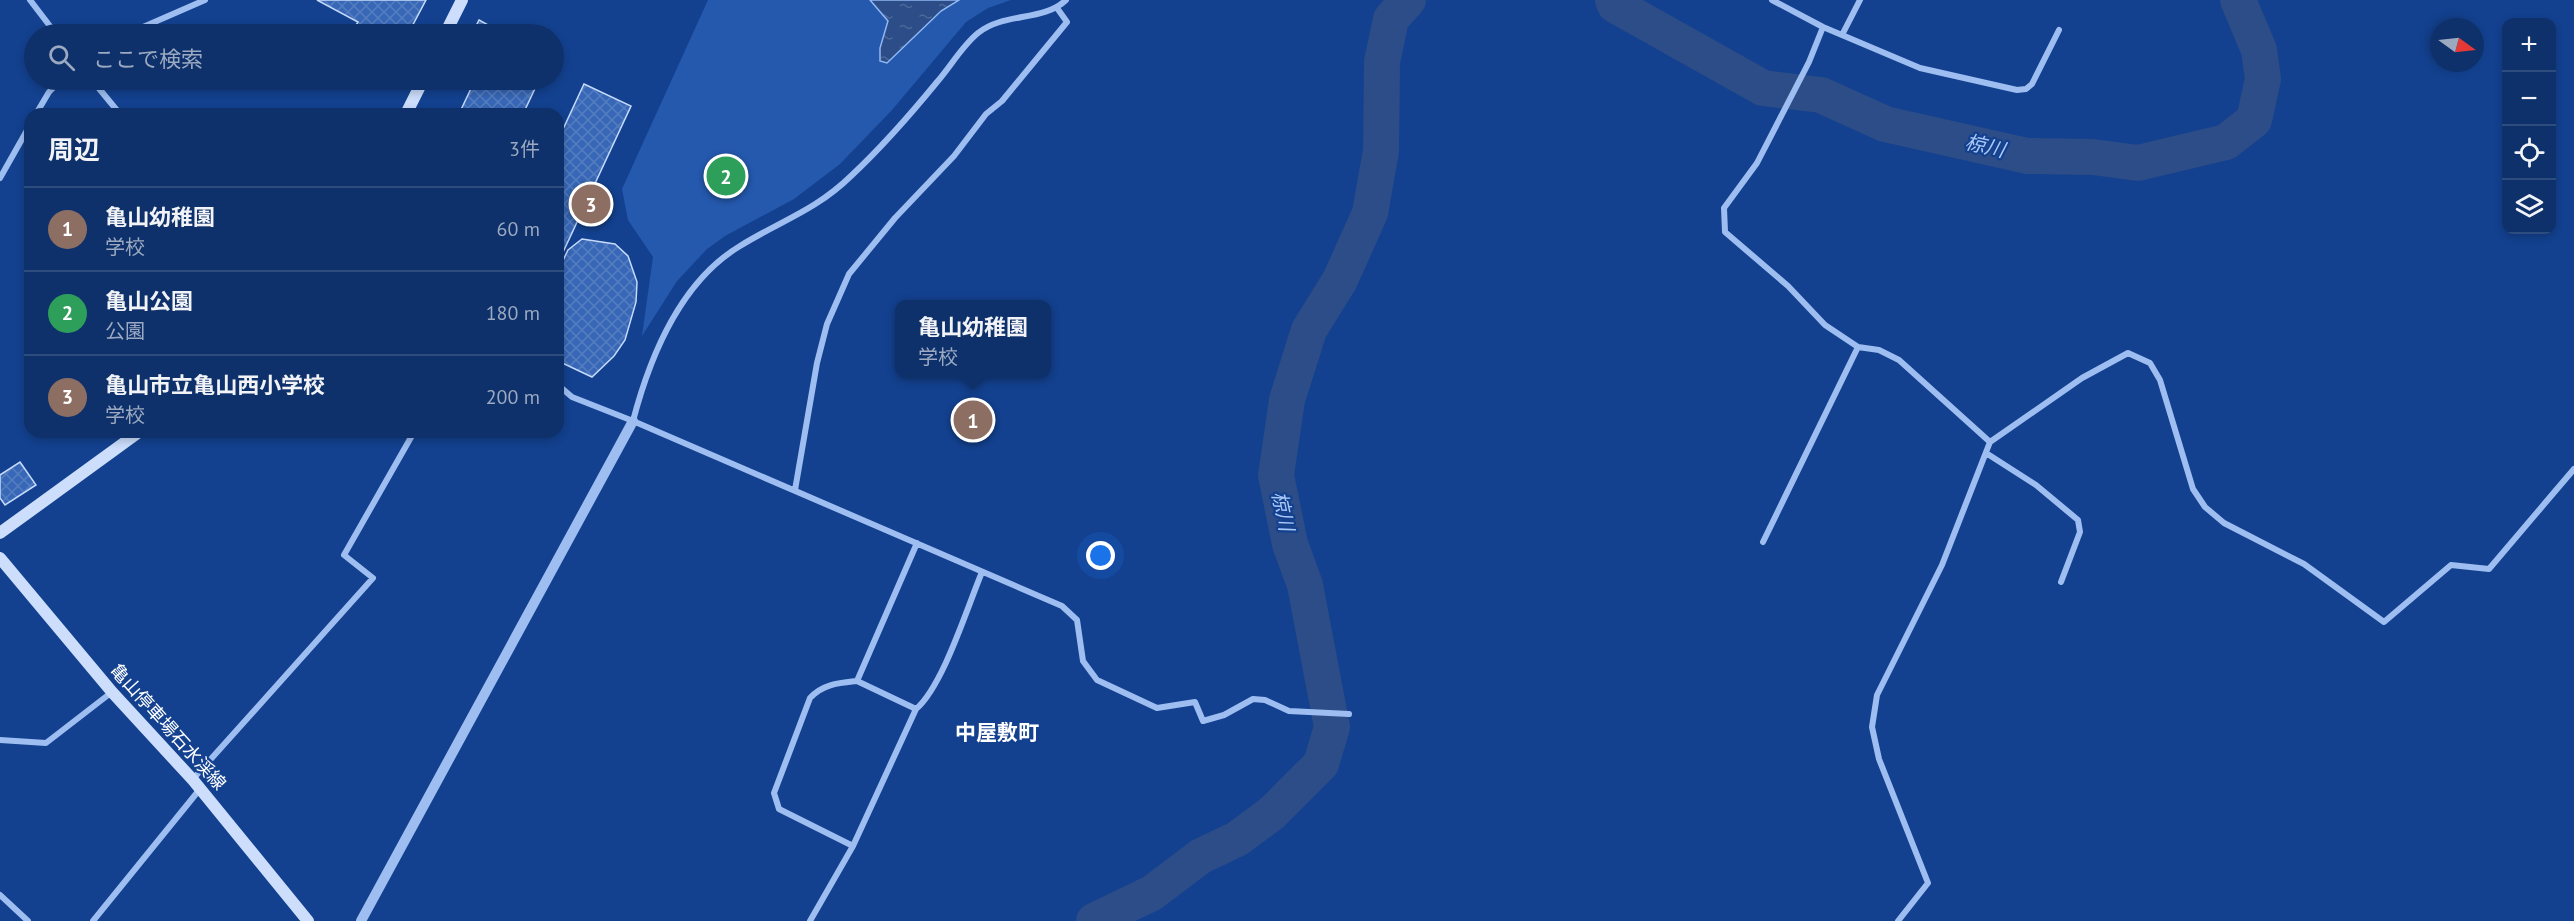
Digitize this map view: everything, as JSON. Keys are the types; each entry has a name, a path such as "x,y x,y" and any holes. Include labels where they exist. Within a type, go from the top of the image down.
{"main road":[{"path":"450,24 462,0"},
{"path":"409,108 418,90"},
{"path":"0,533 131,438"},
{"name":"亀山停車場石水渓線","path":"0,558 112,692 196,784 308,921"}],"street":[{"path":"30,0 48,24"},
{"path":"150,24 205,0"},
{"path":"361,921 633,421 640,394 674,317 706,272 722,257 742,244 812,209 845,182 898,128 979,33 997,21 1057,8 1066,0"},
{"path":"1772,0 1823,27 1929,72 2017,90 2026,89 2032,84 2059,30"},
{"path":"1842,35 1860,0"},
{"path":"795,490 819,354 827,324 849,274 895,218 954,156 986,114 1002,100 1067,22 1057,8"},
{"path":"1823,27 1780,122 1757,163 1724,208 1725,232 1788,286 1825,325 1858,347 1879,350 1899,360 1990,442"},
{"path":"40,108 51,90"},
{"path":"100,90 115,108"},
{"path":"0,178 24,136"},
{"path":"1763,542 1858,347"},
{"path":"1898,921 1928,883 1879,759 1872,727 1878,695 1942,565 1968,493 1990,442 2082,378 2128,353 2150,363 2160,380 2193,489 2205,507 2224,523 2304,564 2384,622 2451,564 2489,569 2574,469"},
{"path":"564,390 572,397 795,490 1062,606 1077,620 1083,661 1097,680 1157,708 1195,702 1203,721 1224,715 1253,699 1265,700 1289,711 1348,714"},
{"path":"93,921 196,784 373,578 344,555 411,438"},
{"path":"1986,453 2036,485 2078,520 2080,532 2061,582"},
{"path":"857,681 917,543"},
{"path":"810,921 853,846 916,710 926,700 945,664 982,573"},
{"path":"853,846 778,809 774,793 810,698 817,690 830,684 857,681 916,710"},
{"path":"0,740 46,743 112,692"},
{"path":"0,895 28,921"}],"shaded area":[{"path":"708,0 1011,0 988,8 966,22 892,110 840,164 794,199 725,236 707,249 677,281 642,336 653,257 628,220 622,189"}],"water":[{"path":"870,0 959,0 941,11 887,63 880,61 880,48 888,21"}],"building":[{"path":"317,0 426,0 413,24 357,24 358,22"},
{"path":"584,84 631,106 564,250 564,127"},
{"path":"470,90 534,90 526,108 462,108"},
{"path":"582,239 615,244 628,256 637,282 636,302 625,340 614,356 592,377 564,364 564,258 568,250"},
{"path":"20,462 36,485 5,505 0,498 0,475"}],"waterway":[{"name":"椋川","path":"1094,921 1152,893 1201,856 1237,839 1272,813 1321,764 1332,727 1305,585 1290,544 1276,475 1287,400 1309,330 1340,280 1370,213 1381,151 1382,62 1391,19 1408,0"},
{"name":"椋川","path":"1613,0 1615,5 1763,88 1821,95 1885,124 2027,156 2093,157 2138,163 2226,142 2254,120 2263,79 2259,50 2238,0"}],"place":[{"name":"亀山公園","path":"726,176"},
{"name":"亀山市立亀山西小学校","path":"591,204"},
{"name":"亀山幼稚園","path":"973,420"}],"district":[{"name":"中屋敷町","path":"997,733"}]}
